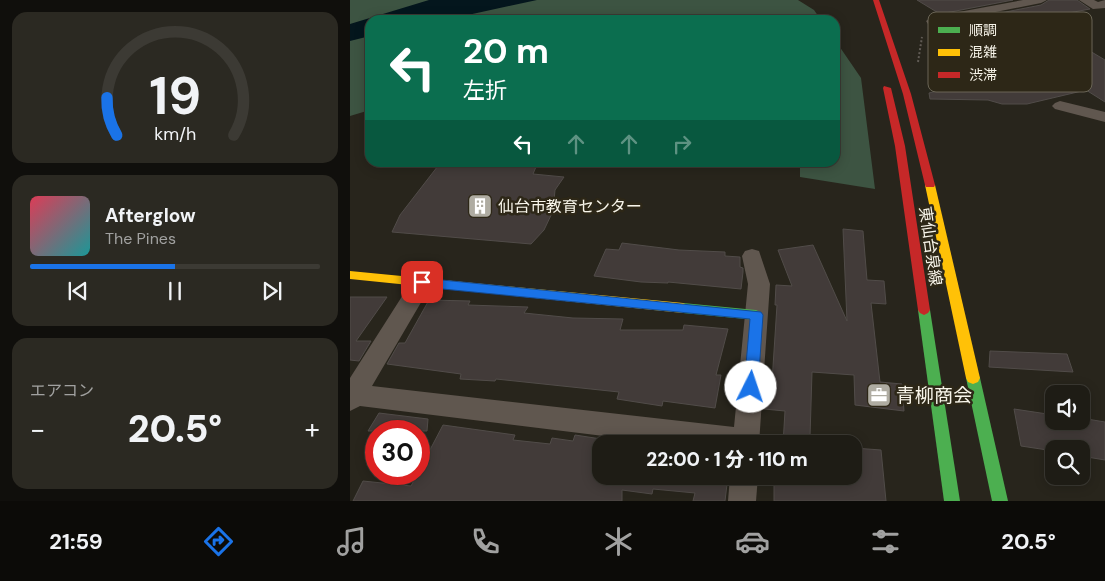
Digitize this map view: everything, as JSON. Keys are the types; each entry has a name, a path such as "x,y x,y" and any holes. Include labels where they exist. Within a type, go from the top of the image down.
{"street":[{"path":"876,0 907,94 924,160 1000,501"},
{"path":"988,0 1000,7"},
{"path":"974,12 1041,0"},
{"path":"1085,0 1097,6 1105,4"},
{"name":"東仙台泉線","path":"884,76 900,146 952,501"},
{"path":"1060,106 1105,117"},
{"path":"747,435 759,284 752,256"},
{"path":"350,275 756,315"},
{"path":"422,282 351,396 687,435"},
{"path":"742,501 743,485"}],"path":[{"path":"918,63 923,38"}],"green space":[{"path":"350,0 798,0 814,10 818,15 365,15 365,112 350,116"},
{"path":"840,47 861,78 875,189 800,177 800,167 840,167"}],"water":[{"path":"429,0 537,0 468,15 380,15"},
{"path":"365,19 365,37 350,41 350,24"}],"building":[{"path":"917,0 1013,0 950,12 937,12"},
{"path":"1049,0 1077,0 1090,9 1074,12 1006,12 1041,5"},
{"path":"1092,52 1105,60 1105,102 1089,92 1092,92"},
{"path":"1078,92 1027,104 1002,104 988,100 930,99 929,93"},
{"name":"仙台市教育センター","path":"437,167 536,167 533,174 564,177 555,190 553,211 544,230 531,244 392,232 400,215"},
{"path":"843,229 863,231 867,280 884,281 886,304 871,303 880,382 902,384 904,411 855,405 854,375 812,372 810,435 784,435 785,411 764,409 766,381 772,382 777,305 775,305 776,285 792,286 778,250 813,245 847,321"},
{"path":"622,243 679,250 725,252 725,256 740,257 740,267 743,268 741,289 668,282 641,282 594,276 606,249 619,250"},
{"path":"350,297 387,297 356,341 371,341 359,361 350,360"},
{"path":"429,300 470,301 468,305 528,307 524,313 573,318 623,319 620,330 683,330 684,325 728,329 716,375 721,375 715,408 663,401 662,406 617,399 619,392 496,379 495,381 460,379 461,374 387,364 399,343 405,343"},
{"path":"990,351 1067,354 1073,372 989,367"},
{"path":"1014,409 1045,414 1045,430 1090,430 1090,420 1105,422 1105,460 1090,458 1090,440 1045,440 1045,450 1021,446"},
{"path":"379,413 428,419 428,420 375,420"},
{"path":"443,425 515,435 513,440 550,444 552,438 573,441 575,435 592,438 592,485 727,485 725,501 693,501 695,493 653,489 652,494 622,490 622,501 353,501 363,481 365,481 365,485 430,485 430,450"},
{"path":"862,449 881,450 886,501 774,501 774,485 862,485"}],"traffic: fast":[{"path":"683,308 756,315"},
{"path":"924,310 952,501"},
{"path":"973,378 1000,501"}],"traffic: slow":[{"path":"930,185 973,378"},
{"path":"350,275 683,308"}],"traffic: jam":[{"path":"876,0 907,94 930,185"},
{"path":"887,88 900,146 924,310"}],"place":[{"name":"仙台市教育センター","path":"480,206"},
{"name":"青柳商会","path":"879,395"}],"route":[{"path":"422,282 756,315 751,387"}]}
